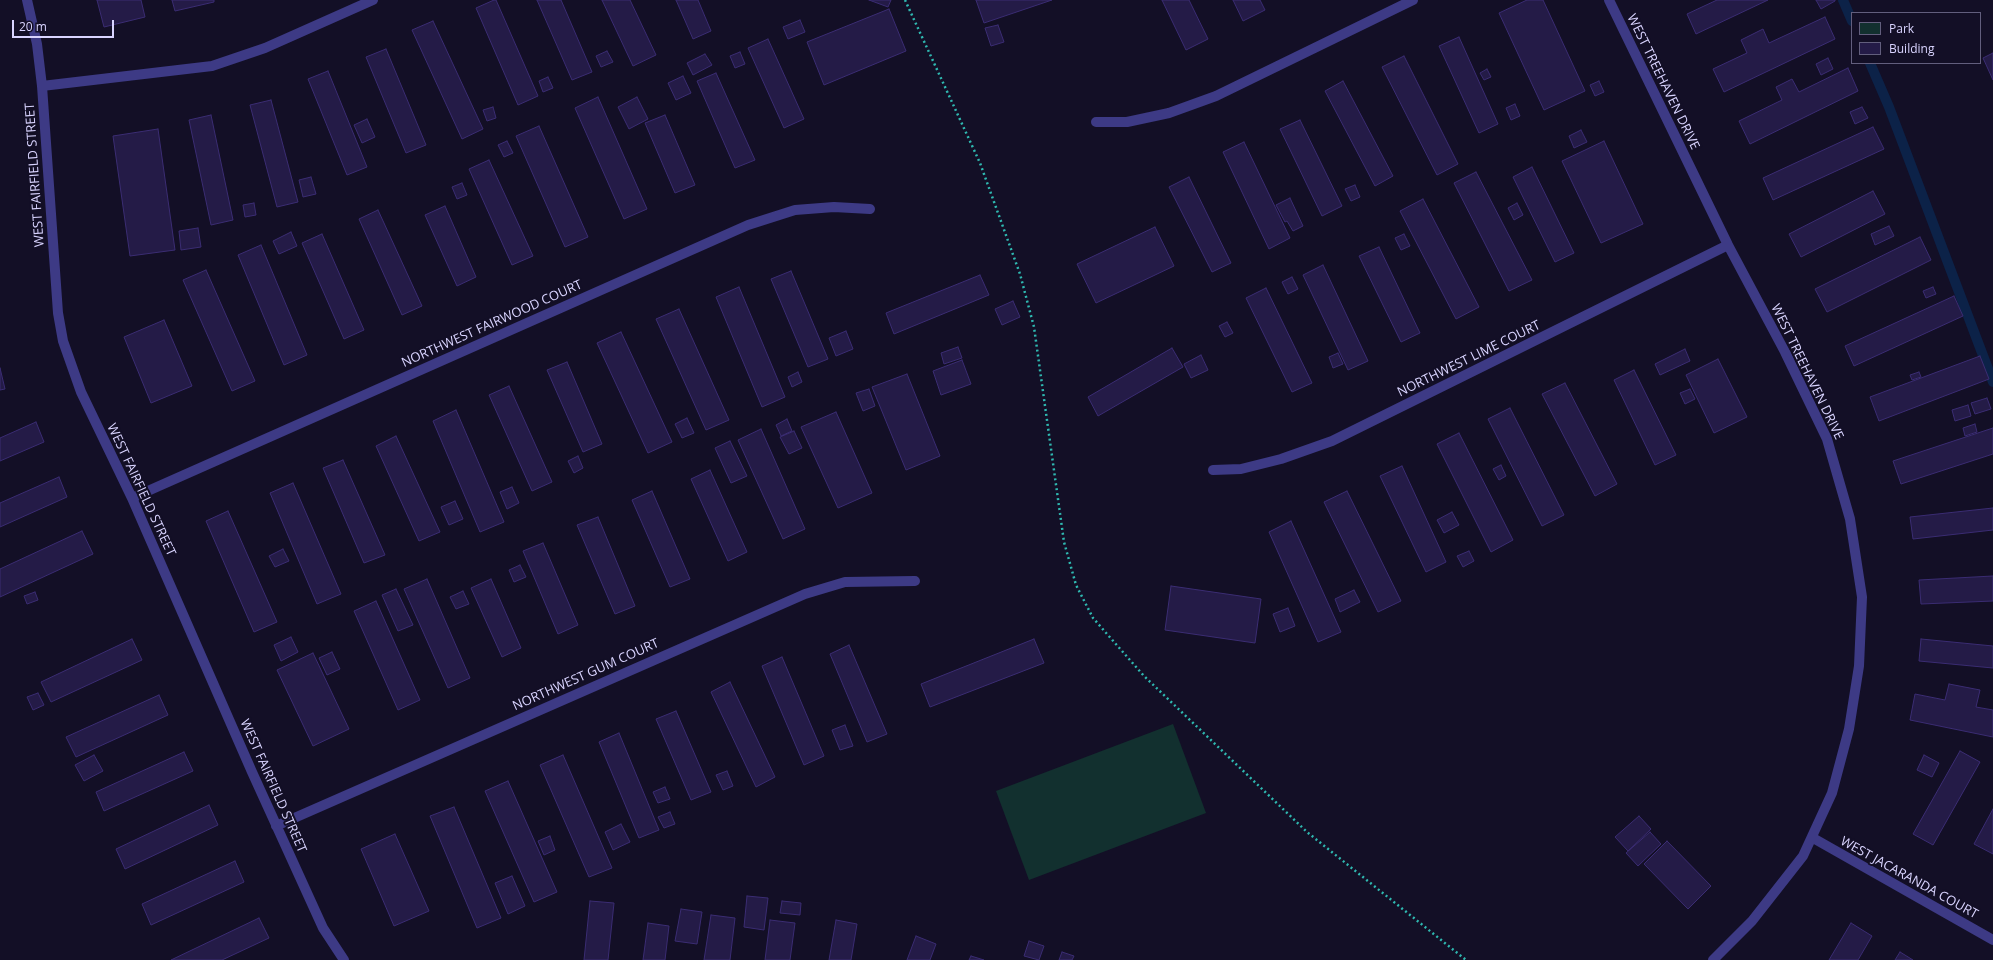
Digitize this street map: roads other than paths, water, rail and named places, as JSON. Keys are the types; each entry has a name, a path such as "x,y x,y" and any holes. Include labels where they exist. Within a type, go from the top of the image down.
{"lane":[{"name":"WEST FAIRFIELD STREET","path":"27,0 36,44 42,86 58,313 61,333 81,392 132,498 276,826 323,928 344,960"},
{"path":"42,86 212,66 266,48 373,0"},
{"path":"1096,122 1134,121 1169,113 1216,96 1413,0"},
{"name":"WEST TREEHAVEN DRIVE","path":"1609,0 1728,245 1785,352 1827,439 1850,519 1862,597 1859,666 1849,729 1832,793 1813,838 1803,856 1752,921 1713,960"},
{"name":"NORTHWEST FAIRWOOD COURT","path":"132,498 748,225 795,210 834,207 870,209"},
{"name":"NORTHWEST LIME COURT","path":"1213,470 1247,467 1281,459 1332,441 1728,245"},
{"name":"NORTHWEST GUM COURT","path":"276,826 805,594 845,582 915,581"},
{"name":"WEST JACARANDA COURT","path":"1813,838 1993,940"}],"waterway":[{"path":"1843,0 1851,19"},
{"path":"1870,64 1889,107 1993,382"}]}
